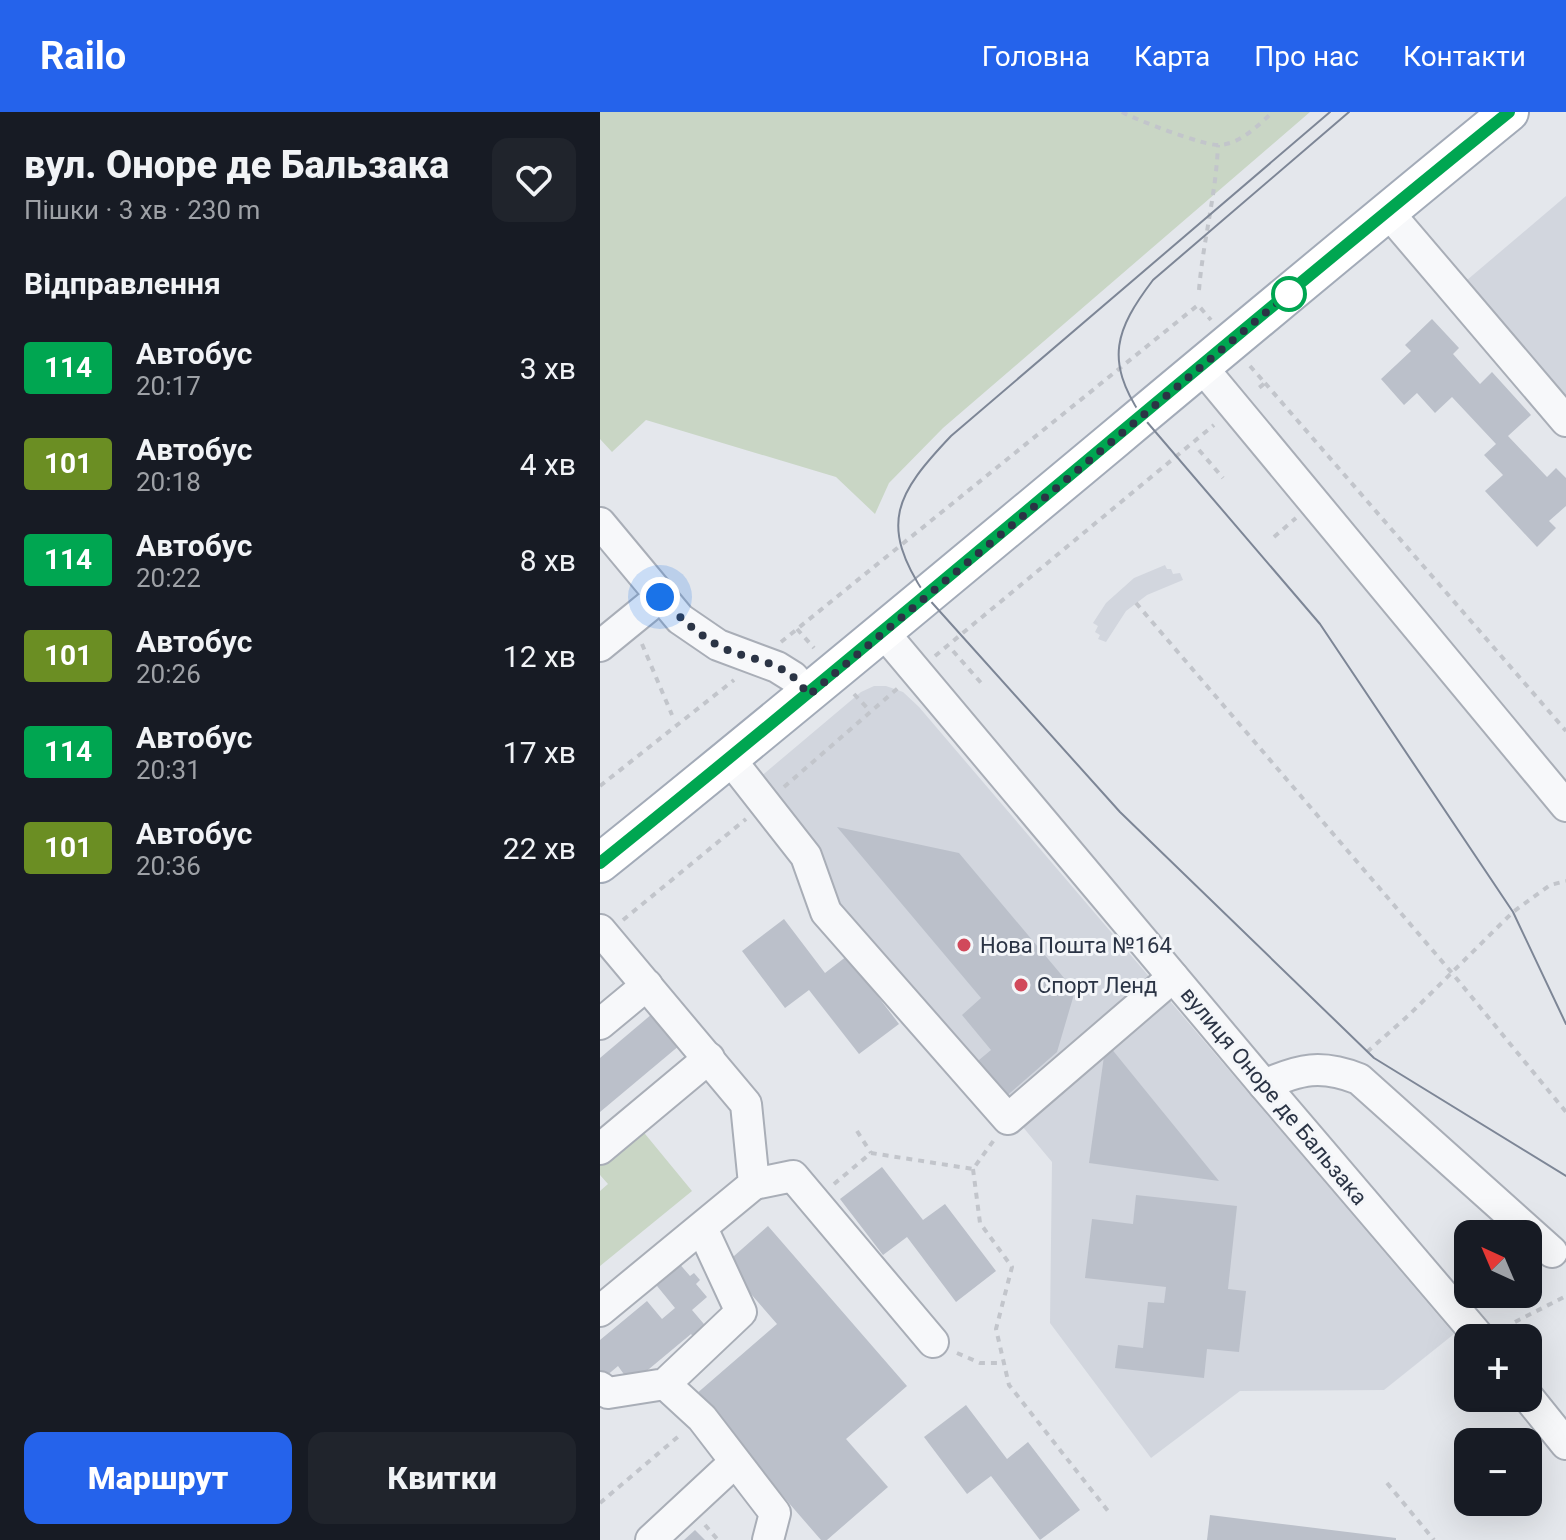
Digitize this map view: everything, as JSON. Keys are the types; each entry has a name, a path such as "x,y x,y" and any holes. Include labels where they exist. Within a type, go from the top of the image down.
{"main road":[{"path":"600,863 809,695 1509,112"}],"street":[{"path":"1387,211 1566,421"},
{"path":"1201,366 1566,806"},
{"path":"600,523 680,619 699,633 746,657 777,667 793,677 809,695"},
{"path":"600,646 660,597"},
{"name":"вулиця Оноре де Бальзака","path":"884,633 1468,1324"},
{"path":"730,759 806,856 826,912 1008,1119 1173,977"},
{"path":"600,930 746,1104 754,1184"},
{"path":"600,1024 647,985"},
{"path":"600,1149 709,1058"},
{"path":"1264,1085 1307,1069 1337,1070 1359,1079 1552,1252"},
{"path":"600,1311 754,1184 793,1176 933,1342"},
{"path":"600,1387 608,1393 665,1384 741,1312 702,1228"},
{"path":"665,1384 702,1418 775,1513 768,1540"},
{"path":"1540,1412 1566,1444"},
{"path":"651,1540 735,1462"}],"path":[{"path":"1122,112 1137,121 1218,145 1244,137 1273,112"},
{"path":"1199,290 1202,256 1217,184 1218,145"},
{"path":"1265,383 1566,731"},
{"path":"1199,450 1223,478"},
{"path":"1136,603 1452,973 1566,1112"},
{"path":"632,620 672,715"},
{"path":"953,651 982,684"},
{"path":"1354,1053 1368,1052 1513,912 1550,885 1566,881"},
{"path":"1008,1119 973,1169 980,1223 1012,1267 996,1329 1009,1385 1108,1511"},
{"path":"857,1131 871,1153"},
{"path":"813,1200 871,1153 973,1169"},
{"path":"1515,1322 1566,1296"},
{"path":"933,1342 980,1363 1004,1363"},
{"path":"600,1503 702,1418"},
{"path":"1387,1483 1434,1540"}],"shaded area":[{"path":"1566,196 1566,399 1460,286"},
{"path":"1165,565 1173,574 1180,573 1183,580 1147,595 1126,611 1106,642 1098,639 1100,635 1095,632 1098,626 1093,623 1106,603 1134,578"},
{"path":"874,686 886,686 903,692 919,707 1454,1334 1384,1390 1240,1391 1151,1458 1050,1323 1052,1162 841,909 818,849 759,778 861,692"}],"green space":[{"path":"600,112 1310,112 943,428 889,483 875,514 836,477 646,420 612,452 600,439"},
{"path":"641,1129 692,1191 600,1266 600,1191 608,1184 600,1175 600,1162"}],"building":[{"path":"1432,319 1459,348 1453,354 1480,384 1492,372 1531,415 1508,436 1547,477 1556,468 1566,478 1566,506 1549,521 1556,528 1537,547 1485,491 1503,475 1484,455 1496,444 1452,397 1435,413 1417,393 1404,405 1381,379 1411,351 1405,345"},
{"path":"837,827 959,853 1075,991 1057,1052 1002,1100 973,1065 991,1050 962,1015 981,998"},
{"path":"784,919 825,973 847,956 899,1024 859,1054 809,990 785,1008 742,951"},
{"path":"652,1014 680,1045 600,1112 600,1058"},
{"path":"1106,1042 1219,1181 1089,1163"},
{"path":"882,1167 923,1220 945,1204 996,1271 956,1302 907,1237 883,1255 840,1199"},
{"path":"1136,1195 1237,1206 1228,1289 1246,1291 1239,1352 1207,1349 1204,1378 1115,1368 1118,1345 1143,1348 1148,1302 1164,1303 1166,1287 1085,1278 1092,1219 1133,1224"},
{"path":"768,1226 907,1386 846,1439 888,1487 827,1540 821,1540 695,1395 777,1324 725,1264"},
{"path":"677,1261 690,1276 694,1273 700,1280 696,1284 707,1297 692,1310 709,1330 696,1340 691,1334 631,1384 618,1366 605,1377 600,1370 600,1340 647,1301 662,1319 675,1308 653,1281"},
{"path":"966,1405 1007,1459 1028,1442 1080,1510 1040,1540 991,1476 967,1494 924,1437"},
{"path":"1210,1515 1396,1538 1396,1540 1207,1540"},
{"path":"695,1530 705,1540 684,1540"}],"tram line":[{"path":"1330,112 951,436 917,475 906,493 898,529 902,549 926,596 1120,812 1374,1058 1566,1176"},
{"path":"1349,112 1153,280 1123,330 1119,346 1122,378 1141,415 1320,624 1513,912 1566,1024"}],"bus line":[{"name":"114","path":"600,863 828,680 1141,415 1509,112"}],"place":[{"name":"Нова Пошта №164","path":"964,945"},
{"name":"Спорт Ленд","path":"1021,985"}],"route":[{"path":"660,597 680,619 699,633 718,645 777,667 793,677 809,695 1294,289 1289,294"}]}
